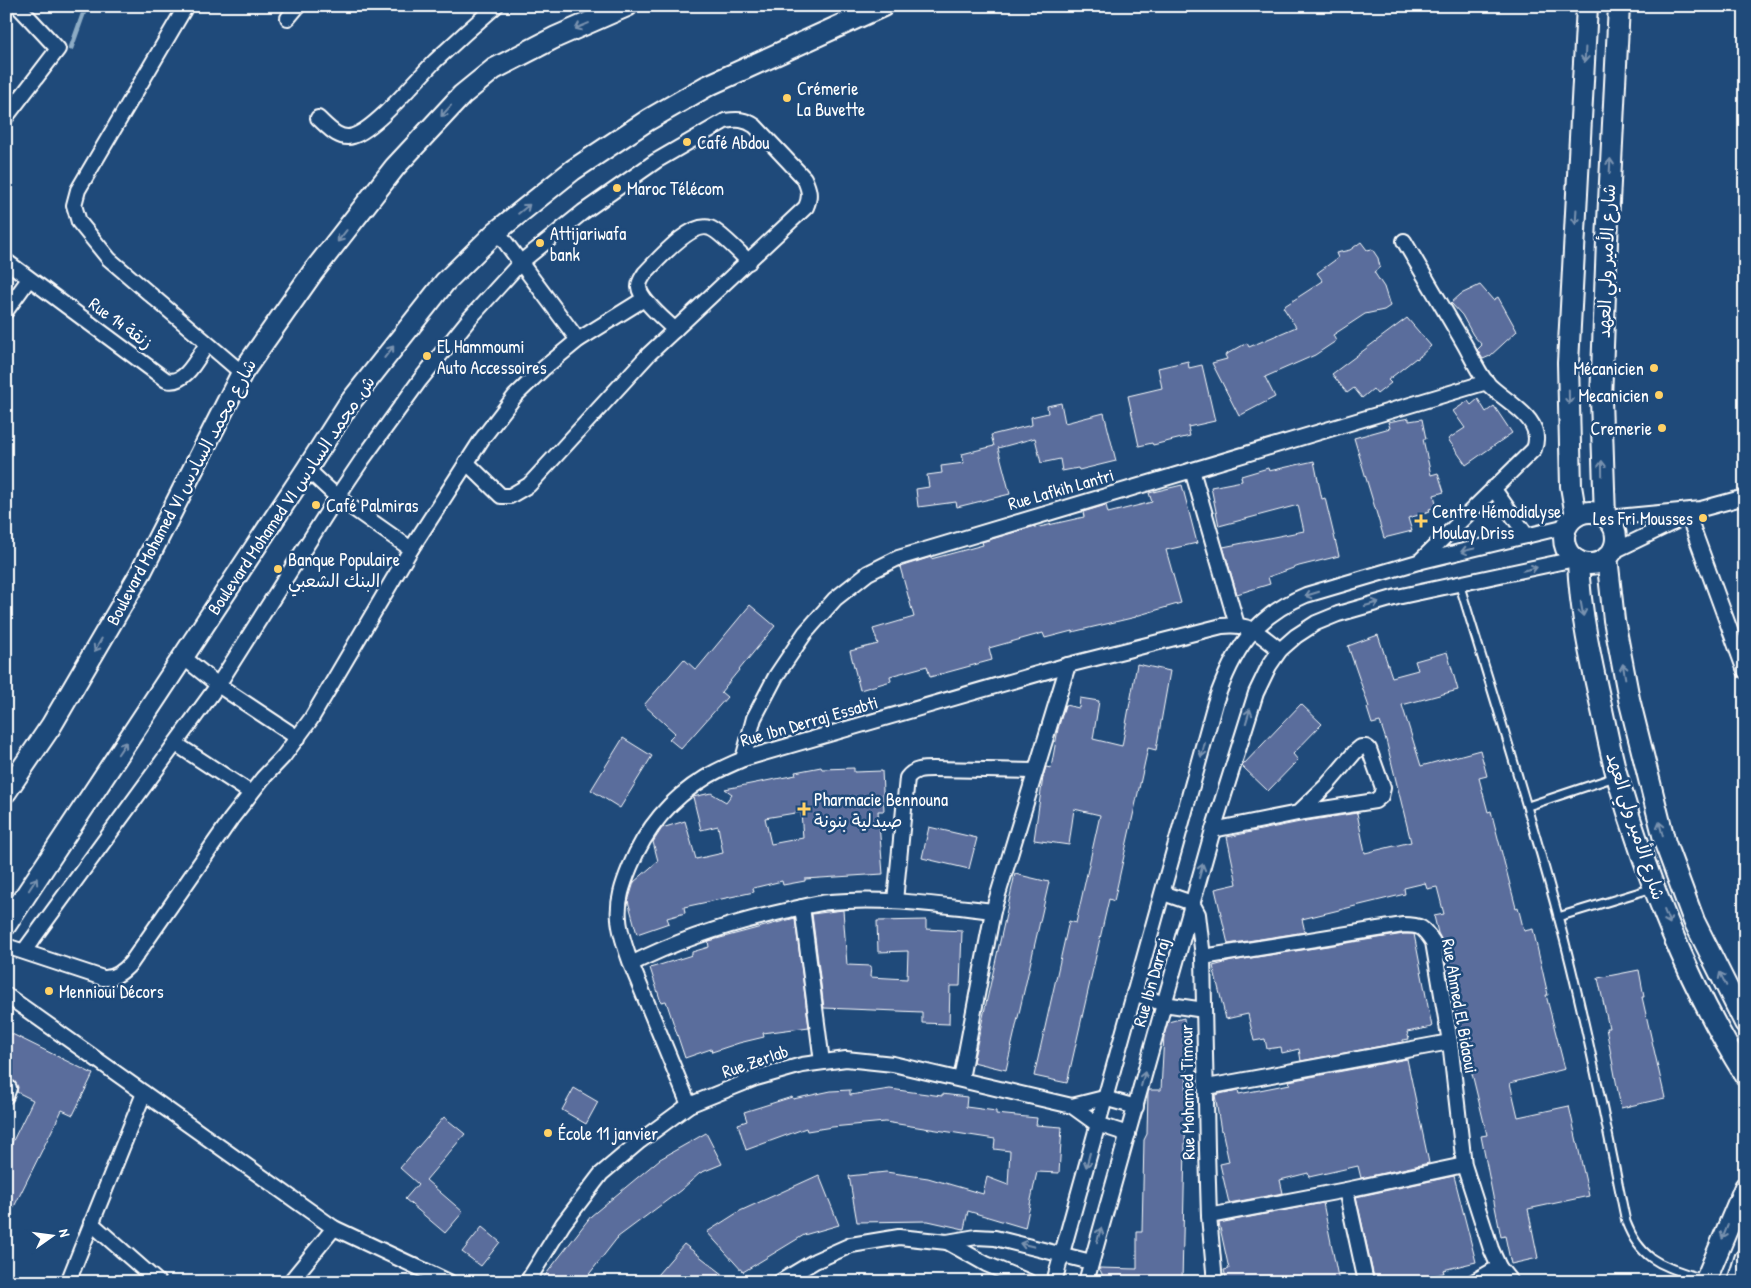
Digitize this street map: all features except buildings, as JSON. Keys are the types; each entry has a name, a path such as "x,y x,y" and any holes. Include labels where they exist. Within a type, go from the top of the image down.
{"main road":[{"name":"Boulevard Mohamed VI شارع محمد السادس","path":"6,792 51,726 141,572 242,373 313,272 395,167 462,95 494,69 556,37 627,6"},
{"name":"Boulevard Mohamed VI ش. محمد السادس","path":"6,924 348,405 444,282 497,231 573,170 648,120 707,86 883,6"},
{"name":"شارع الأمير ولي العهد","path":"1572,521 1568,363 1587,6"},
{"name":"شارع الأمير ولي العهد","path":"1606,518 1601,399 1619,6"},
{"path":"1591,512 1606,518 1612,525 1616,536 1614,546 1609,555 1594,563 1586,564 1576,560 1568,552 1565,544 1564,534 1572,521 1582,513 1591,512"},
{"name":"شارع الأمير ولي العهد","path":"1609,555 1614,620 1629,699 1665,843 1694,921 1745,1023"},
{"name":"شارع الأمير ولي العهد","path":"1576,560 1586,634 1617,776 1646,867 1689,971 1728,1049 1745,1074"},
{"path":"1706,1281 1745,1187"},
{"path":"1738,1282 1745,1259"}],"street":[{"path":"8,109 58,49 18,6"},
{"path":"186,6 78,190 74,206 79,222 109,259 242,373"},
{"path":"288,18 298,6"},
{"path":"318,118 340,137 352,137 367,128 385,113 436,60 496,6"},
{"path":"24,951 218,685 337,497 420,380 470,318 521,262 583,212 656,161 725,121 747,120 755,126 804,178 809,187 810,198 806,208 649,354 529,485 518,493 502,496 466,462"},
{"path":"675,330 644,299 639,290 640,280 690,231 701,227 712,228 748,262"},
{"path":"497,231 578,340"},
{"path":"1404,241 1487,382 1527,418 1533,425 1536,436 1534,449 1418,562"},
{"name":"Rue 14 زنقة","path":"6,262 166,380 178,380 185,375 207,344"},
{"path":"6,311 29,279"},
{"path":"6,946 103,978 110,978 124,970 148,940 205,855 250,793 298,738 330,690 340,669 411,550 482,439 516,396 544,368 578,340 644,299"},
{"name":"Rue Lafkih Lantri","path":"743,759 754,718 776,676 805,633 835,599 868,573 898,558 1027,518 1487,382"},
{"path":"307,469 337,497 411,550"},
{"path":"1192,470 1237,624"},
{"path":"1493,488 1526,536"},
{"path":"1609,555 1694,512 1745,496"},
{"path":"1606,518 1694,512"},
{"path":"1694,512 1745,671"},
{"name":"Rue Ibn Darraj","path":"1054,1282 1215,703 1234,656 1254,629 1277,610 1306,595 1418,562 1526,536 1572,521"},
{"name":"Rue Ibn Darraj","path":"1086,1282 1213,830 1256,693 1269,666 1280,650 1296,636 1316,623 1338,614 1397,597 1576,560"},
{"name":"Rue Ibn Derraj Essabti","path":"689,1105 631,964 618,919 622,888 635,856 650,827 674,801 697,783 743,759 1068,665 1222,626 1237,624 1254,629 1280,650"},
{"path":"183,657 218,685 298,738"},
{"path":"961,1079 993,911 1068,665"},
{"path":"176,744 250,793"},
{"path":"1213,830 1298,813 1375,801 1381,796 1383,788 1369,749 1366,746 1361,747 1355,752 1327,785 1298,813"},
{"path":"895,901 907,778 911,772 933,769 1035,771"},
{"path":"1163,893 1192,903"},
{"path":"631,964 658,950 714,929 829,902 895,901 993,911"},
{"name":"Rue Mohamed Timour","path":"1192,903 1198,914 1203,957 1209,1216 1216,1282"},
{"path":"802,907 822,1062"},
{"name":"Rue Ahmed El Bidaoui","path":"1203,957 1403,925 1418,925 1426,931 1433,942 1450,1042 1464,1165 1479,1216 1498,1267 1511,1282"},
{"path":"1134,993 1164,1004 1204,1010"},
{"path":"6,995 334,1228 449,1282"},
{"path":"1206,1087 1450,1042"},
{"name":"Rue ZerIab","path":"527,1282 563,1224 601,1174 640,1141 689,1105 756,1078 802,1065 846,1059 893,1064 1072,1106 1097,1124 1128,1134"},
{"path":"68,1282 144,1093"},
{"name":"Rue ZerIab","path":"1072,1106 1104,1098 1136,1107"},
{"path":"1209,1216 1464,1165"},
{"path":"1346,1190 1366,1282"},
{"path":"91,1223 158,1282"},
{"path":"290,1282 334,1228"},
{"path":"780,1282 816,1261 851,1245 898,1237 947,1242 976,1237 994,1238 1062,1253 1091,1262"},
{"path":"947,1242 986,1264 1029,1282"},
{"path":"1473,1282 1498,1267"}],"lane":[{"path":"1459,583 1528,806 1558,917 1589,1044 1626,1222 1632,1238 1642,1252 1659,1263 1706,1281"},
{"path":"1528,806 1617,776"},
{"path":"1558,917 1655,888"}],"waterway":[{"path":"71,48 86,6"}],"place":[{"name":"Crémerie La Buvette","path":"787,98"},
{"name":"Café Abdou","path":"687,142"},
{"name":"Maroc Télécom","path":"617,188"},
{"name":"Attijariwafa bank","path":"540,243"},
{"name":"El Hammoumi Auto Accessoires","path":"427,356"},
{"name":"Mécanicien","path":"1654,368"},
{"name":"Mecanicien","path":"1659,395"},
{"name":"Cremerie","path":"1662,428"},
{"name":"Café Palmiras","path":"316,505"},
{"name":"Les Fri Mousses","path":"1703,518"},
{"name":"Centre Hémodialyse Moulay Driss","path":"1421,521"},
{"name":"Banque Populaire البنك الشعبي","path":"278,569"},
{"name":"Pharmacie Bennouna صيدلية بنونة","path":"804,809"},
{"name":"Mennioui Décors","path":"49,991"},
{"name":"École 11 janvier","path":"548,1133"}]}
